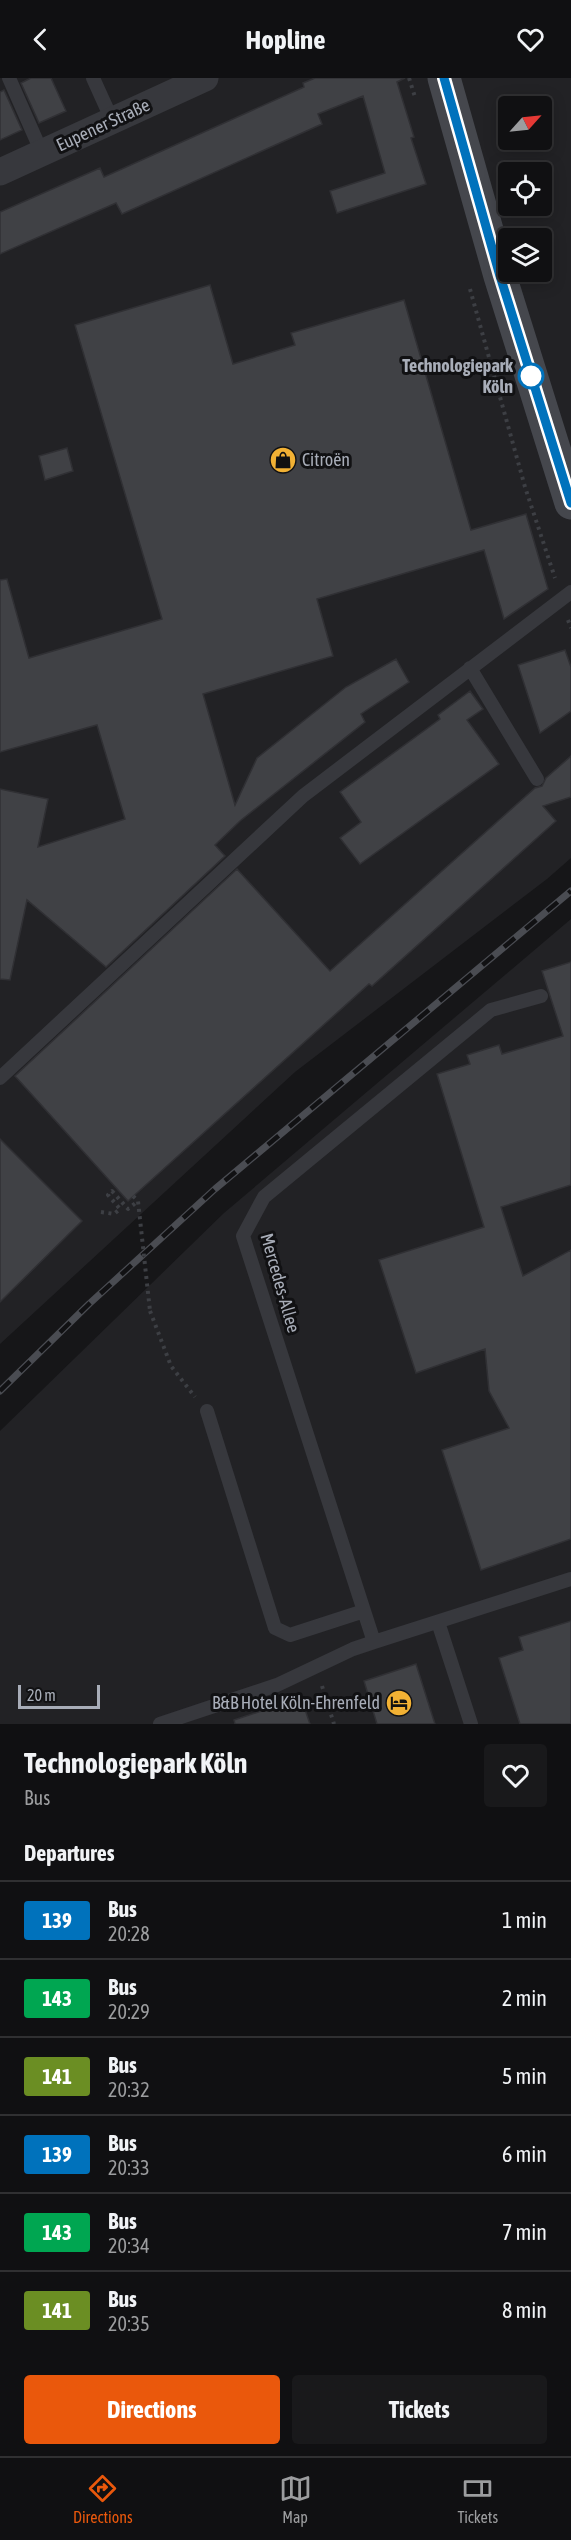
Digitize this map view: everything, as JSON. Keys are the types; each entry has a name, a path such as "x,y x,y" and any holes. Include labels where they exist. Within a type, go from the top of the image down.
{"main road":[{"path":"444,78 497,266 556,439 571,503"}],"street":[{"name":"Eupener Straße","path":"0,172 205,78"}],"lane":[{"path":"9,78 42,153"},
{"path":"93,78 112,120"},
{"path":"0,1078 303,795 566,595"},
{"path":"470,668 537,780"},
{"name":"Mercedes-Allee","path":"374,1642 243,1236 264,1197 491,1010 541,996"},
{"path":"207,1411 275,1628 290,1635 364,1611"},
{"path":"160,1724 277,1686 353,1649 571,1579"},
{"path":"438,1622 471,1724"}],"path":[{"path":"409,78 416,100"},
{"path":"469,286 525,488 566,595 571,628"},
{"path":"101,1212 114,1214 120,1209 108,1195 112,1191 128,1209 138,1201"},
{"path":"134,1196 138,1201 150,1311 171,1366 207,1411"},
{"path":"316,1668 334,1724"}],"shaded area":[{"path":"0,78 571,78 571,858 547,879 295,1072 0,1344"},
{"path":"571,919 571,1724 0,1724 0,1431 224,1213"}],"building":[{"path":"31,78 51,78 66,111 39,123 21,83"},
{"path":"315,78 405,78 397,82 414,137 411,138 426,184 337,213 330,191 385,173 363,96 318,114 322,124 122,214 116,203 0,254 0,212 100,168 104,177 304,87 303,83"},
{"path":"4,90 22,130 0,140 0,92"},
{"path":"210,285 233,364 295,345 291,333 404,300 471,530 526,514 548,589 504,619 484,550 317,599 333,656 203,694 235,805 257,758 346,687 396,659 409,682 361,714 365,722 240,821 215,845 225,856 106,967 27,900 10,980 0,979 0,789 48,799 38,847 125,819 97,725 0,752 0,580 7,579 29,658 162,619 75,325"},
{"path":"67,448 73,471 45,480 39,456"},
{"path":"565,650 571,667 571,711 540,733 518,665"},
{"path":"470,691 483,709 467,720 499,764 360,864 340,838 361,822 340,792 440,719 438,715"},
{"path":"571,756 571,797 543,806 556,821 372,986 369,984 128,1201 15,1076 237,869 330,971 535,788 542,786 546,778"},
{"path":"571,962 571,1185 501,1207 523,1276 571,1250 571,1539 481,1570 442,1450 509,1428 489,1391 485,1349 416,1373 379,1260 484,1227 437,1074 470,1064 467,1055 499,1045 502,1054 563,1036 542,971"},
{"path":"0,1139 82,1221 0,1302"},
{"path":"571,1621 571,1724 520,1724 499,1658 523,1650 519,1637"},
{"name":"B&B Hotel Köln-Ehrenfeld","path":"416,1664 435,1724 377,1724 364,1681"},
{"path":"301,1698 310,1724 235,1724 234,1720"}],"railway":[{"path":"0,1391 89,1304 215,1189 571,891"}],"bus line":[{"name":"139","path":"444,78 500,276 571,503"}],"place":[{"name":"Technologiepark Köln","path":"531,376"},
{"name":"Citroën","path":"283,460"},
{"name":"B&B Hotel Köln-Ehrenfeld","path":"399,1703"}]}
